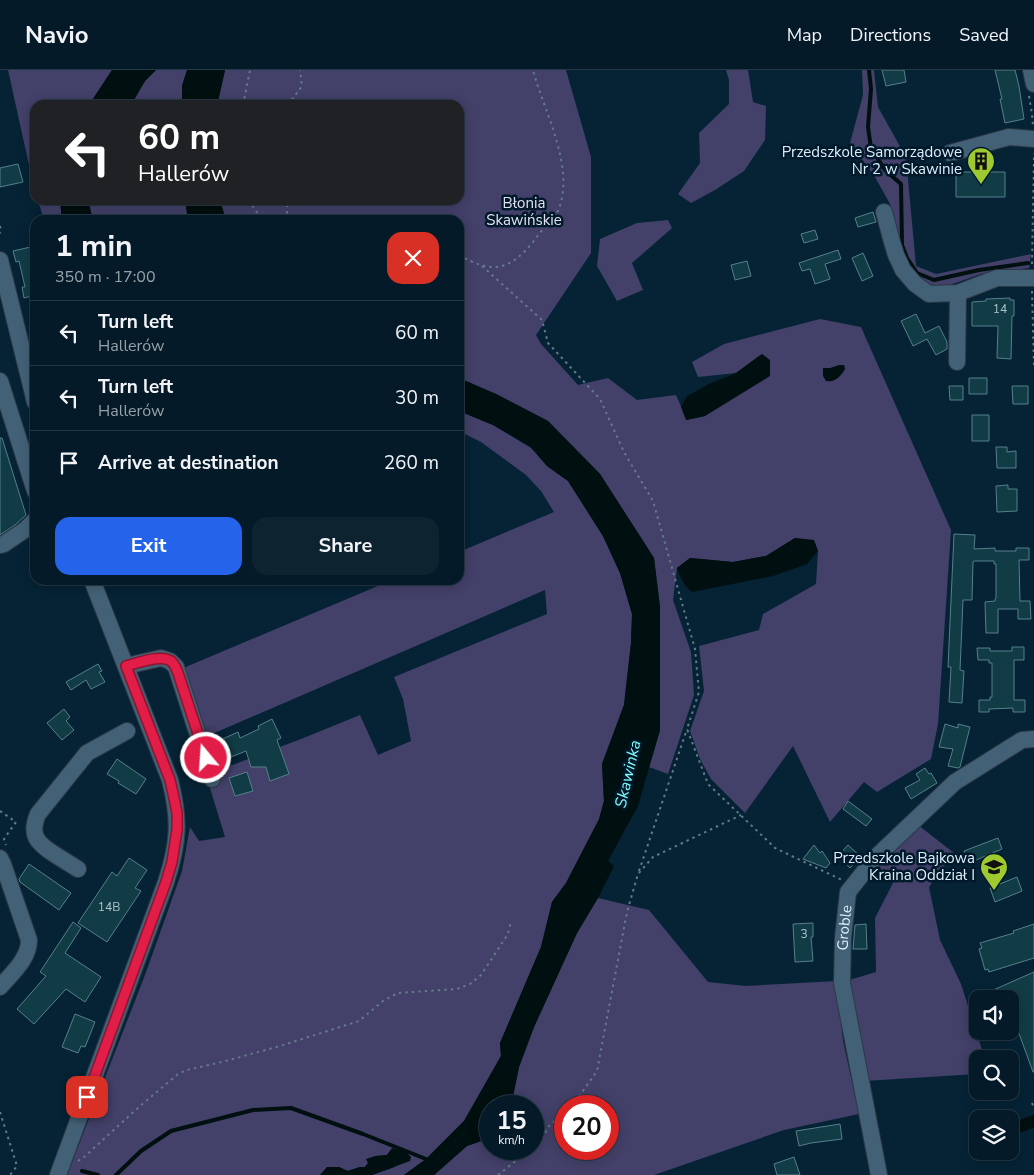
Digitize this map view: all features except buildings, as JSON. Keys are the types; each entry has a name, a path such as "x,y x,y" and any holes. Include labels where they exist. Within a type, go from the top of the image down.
{"street":[{"path":"1031,70 1034,84"},
{"path":"950,153 1009,137 1034,139"},
{"path":"884,212 896,255 903,270 915,284 929,294 958,293 998,278 1033,278"},
{"path":"0,260 30,382"},
{"path":"957,362 958,293"},
{"path":"0,381 30,475"},
{"path":"0,545 30,525"},
{"path":"59,1172 172,862 177,830 177,813 170,780 94,585"},
{"path":"126,666 161,658 170,661 176,668 212,779"},
{"path":"78,869 42,846 34,832 34,823 38,814 87,752 127,731 134,724 139,718 141,711 140,703"},
{"path":"127,731 136,730 155,742"},
{"name":"Groble","path":"879,1175 842,983 843,938 848,892 875,858 955,782 1022,740 1034,738"},
{"path":"0,987 26,955 29,945 29,940 1,862"}],"path":[{"path":"244,100 250,70"},
{"path":"292,100 302,86 300,70"},
{"path":"482,266 500,267 514,260 524,252 549,222 558,211 561,203 563,195 560,153 553,126 541,98 533,70"},
{"path":"1034,114 1032,114 1034,139 1034,368"},
{"path":"252,205 260,215"},
{"path":"0,226 2,232 0,233"},
{"path":"464,257 482,266 542,320 548,343 600,399 624,452 653,502 695,649 699,692 627,912 597,1071 580,1095"},
{"path":"686,729 708,784 775,848 854,886"},
{"path":"638,874 653,857 741,815"},
{"path":"59,1172 83,1158 178,1074 359,1020 383,1000 398,993 457,989 470,984 481,975 508,934 511,922"},
{"path":"1032,1103 1034,1108"},
{"path":"0,1112 17,1166 10,1175"},
{"path":"544,1135 554,1121"},
{"path":"498,1175 517,1160"}],"green space":[{"path":"8,70 112,70 92,100 30,100 30,169"},
{"path":"156,70 187,70 182,86 182,100 134,100 145,81"},
{"name":"Błonia Skawińskie","path":"225,70 566,70 591,157 591,253 536,335 541,344 578,385 608,378 637,400 676,395 687,420 705,416 762,354 736,373 698,377 692,362 724,344 820,319 861,327 951,530 938,724 931,759 877,792 864,782 830,822 793,746 745,813 711,779 700,759 690,731 704,691 699,646 759,630 763,614 816,584 818,551 814,541 795,538 766,556 733,562 690,558 677,568 673,600 691,652 694,695 668,774 649,767 660,730 660,607 654,558 600,474 548,421 496,394 464,380 464,215 224,215 222,205 464,205 464,100 219,100"},
{"path":"726,70 748,70 753,102 766,106 765,140 744,171 691,203 678,194 700,163 699,133 729,104 729,80"},
{"path":"862,70 874,70 878,107 906,157 916,266 936,274 1031,254 1029,268 981,274 944,287 922,284 904,270 890,204 875,177 850,143 863,95"},
{"path":"40,205 60,205 62,215 42,215"},
{"path":"89,205 186,205 187,215 92,215"},
{"path":"668,220 672,228 632,263 643,290 617,301 597,266 600,239 637,223"},
{"path":"464,413 493,425 531,448 547,466 568,481 603,536 620,573 632,614 631,643 624,705 602,764 604,801 599,820 566,883 552,902 541,947 500,1043 501,1056 464,1121 426,1159 404,1175 372,1175 395,1167 390,1152 387,1155 367,1159 368,1163 365,1167 347,1171 339,1167 328,1167 320,1175 67,1175 145,975 182,871 190,827 199,841 225,837 206,775 360,715 378,755 411,741 403,699 394,677 547,614 545,590 203,738 181,669 380,585 464,585 464,550 554,512 541,491 526,475 481,442 464,434"},
{"path":"918,825 954,853 929,887 940,940 961,984 969,1009 969,1040 979,1040 982,1050 969,1050 969,1074 865,1081 846,981 876,972 875,918 893,883 874,870"},
{"path":"598,898 649,910 708,982 746,986 837,981 843,1041 859,1114 784,1130 654,1175 434,1175 467,1146 479,1142 479,1160 544,1160 544,1095 513,1095 519,1067 534,1027 577,933"}],"water":[{"path":"112,70 156,70 145,81 134,100 92,100"},
{"path":"187,70 225,70 219,100 182,100 182,86"},
{"path":"60,205 89,205 92,215 62,215"},
{"path":"186,205 222,205 224,215 187,215"},
{"path":"762,354 770,360 770,376 705,416 686,420 681,407 687,396 711,383 736,373"},
{"path":"844,365 845,369 842,374 835,380 826,381 823,376 823,368"},
{"name":"Skawinka","path":"464,380 496,394 548,421 600,474 654,558 660,607 660,730 638,806 608,861 614,866 577,933 534,1027 519,1067 513,1095 479,1095 479,1142 467,1146 434,1175 404,1175 426,1159 464,1121 501,1056 500,1043 541,947 552,902 566,883 599,819 604,801 602,764 624,705 631,643 632,614 620,573 603,536 568,481 547,466 531,447 493,425 464,413"},
{"path":"795,538 814,540 818,551 807,564 773,576 692,592 683,581 677,568 690,558 733,562 766,556"},
{"path":"392,1148 406,1152 411,1157 410,1161 372,1175 320,1175 327,1167 339,1167 348,1171 365,1167 368,1163 366,1159 387,1155"}],"waterway":[{"path":"869,70 871,89 868,127 871,148 885,170 901,184 902,245 907,258 917,273 934,280 979,270 1028,263"},
{"path":"116,1175 141,1151 171,1131 253,1110 291,1108 426,1159 428,1164"},
{"path":"1019,1127 1034,1121"},
{"path":"82,1171 98,1175"}],"place":[{"name":"Przedszkole Samorządowe Nr 2 w Skawinie","path":"981,185"},
{"name":"Przedszkole Bajkowa Kraina Oddział I","path":"994,891"}],"route":[{"path":"87,1097 166,882 172,862 177,830 177,813 170,780 126,666 161,658 170,661 176,668 206,758"}]}
